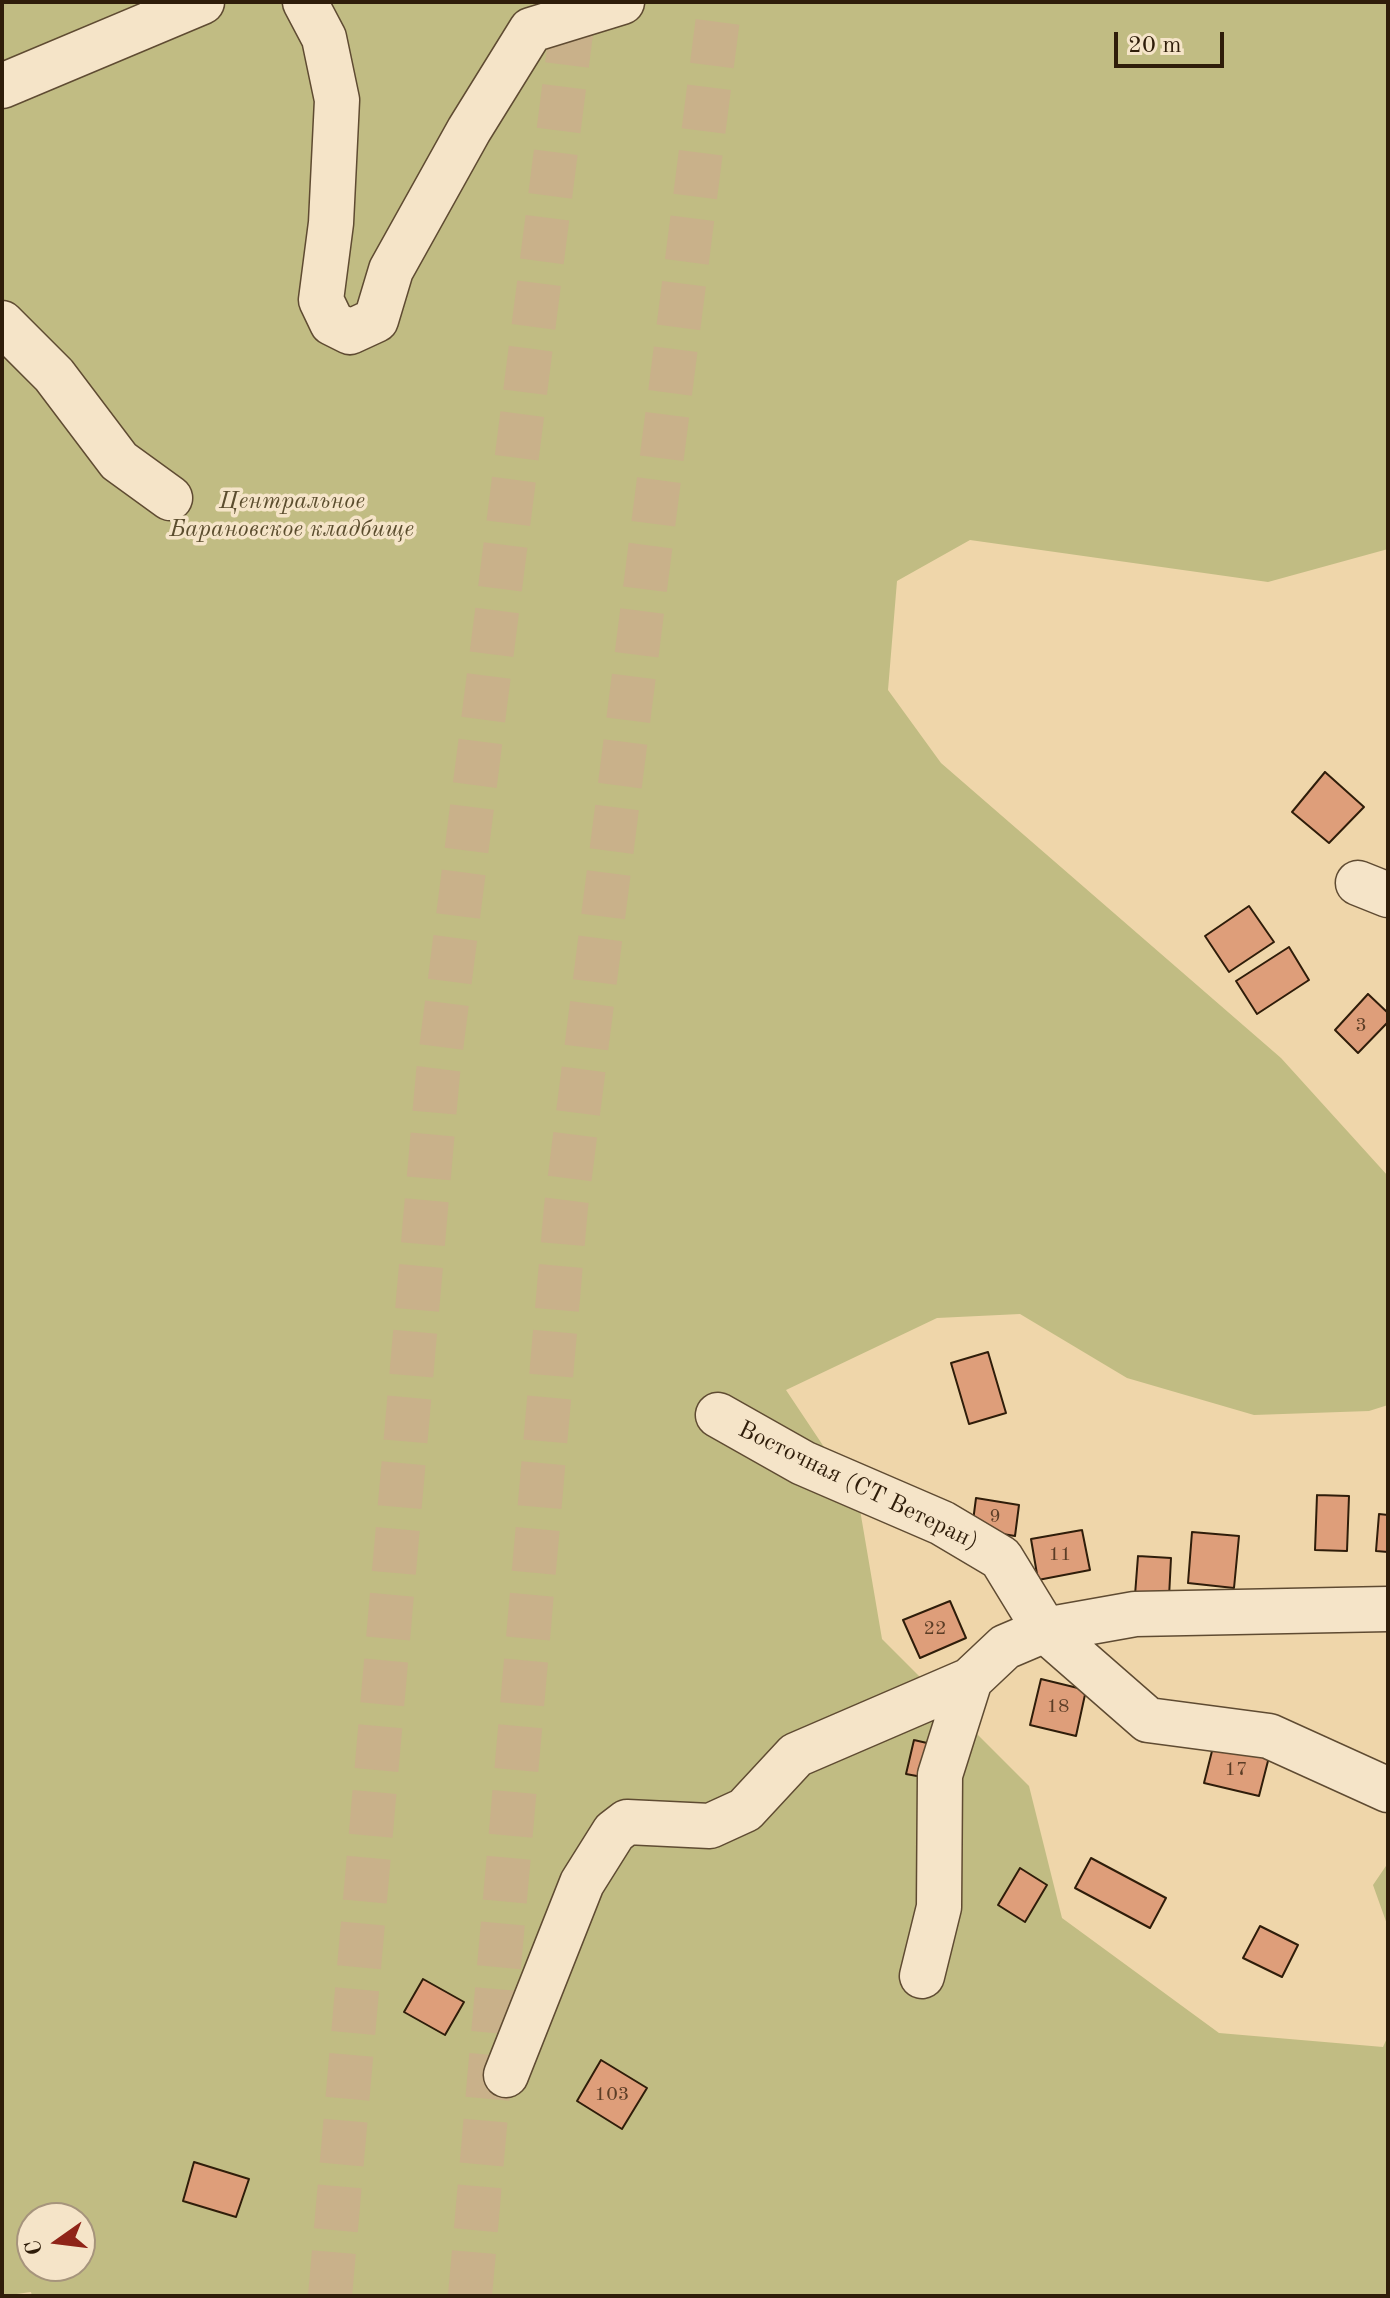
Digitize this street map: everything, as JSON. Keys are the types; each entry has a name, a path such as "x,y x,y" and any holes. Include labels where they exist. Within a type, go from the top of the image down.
{"street":[{"path":"2,86 202,2"},
{"path":"305,2 324,38 337,100 331,223 321,300 332,323 350,332 376,320 391,270 469,130 531,30 622,2"},
{"path":"2,323 54,375 119,461 170,498"},
{"name":"Восточная (СТ Ветеран)","path":"718,1415 803,1463 942,1523 1001,1558 1045,1630 1148,1720 1269,1736 1388,1790"},
{"path":"506,2075 582,1883 614,1832 627,1822 710,1826 745,1810 796,1755 970,1680 1005,1647 1045,1630 1135,1614 1388,1609"},
{"path":"922,1976 939,1907 940,1775 970,1680"}],"green space":[{"name":"Центральное Барановское кладбище","path":"2,2 1388,2 1388,549 1268,582 970,540 897,581 888,690 941,763 1281,1058 1388,1176 1388,1405 1369,1411 1254,1415 1127,1378 1020,1314 937,1318 786,1390 858,1498 882,1639 1029,1786 1062,1918 1219,2033 1383,2047 1388,2036 1388,2296 32,2296 31,2292 2,2296"},
{"path":"1388,1863 1388,1927 1373,1885"}],"building":[{"path":"1325,772 1364,807 1329,843 1292,812"},
{"path":"1249,906 1274,942 1229,972 1205,936"},
{"path":"1289,947 1309,980 1257,1014 1236,981"},
{"path":"1368,994 1388,1013 1388,1022 1358,1053 1335,1030"},
{"path":"988,1352 1006,1413 969,1424 951,1363"},
{"path":"1317,1495 1349,1496 1347,1551 1315,1550"},
{"path":"976,1498 1019,1505 1015,1536 972,1529"},
{"path":"1379,1514 1388,1515 1388,1552 1376,1551"},
{"path":"1082,1530 1090,1570 1038,1580 1031,1539"},
{"path":"1192,1532 1239,1536 1234,1588 1188,1583"},
{"path":"1138,1556 1171,1558 1169,1597 1135,1595"},
{"path":"950,1601 966,1638 920,1658 903,1620"},
{"path":"1041,1679 1086,1690 1076,1736 1030,1725"},
{"path":"914,1740 940,1746 933,1779 906,1774"},
{"path":"1214,1743 1269,1757 1259,1796 1204,1783"},
{"path":"1091,1858 1166,1898 1150,1928 1075,1888"},
{"path":"1020,1868 1047,1885 1025,1922 998,1905"},
{"path":"1260,1926 1298,1945 1282,1977 1243,1958"},
{"path":"423,1979 464,2002 445,2035 404,2012"},
{"path":"601,2060 647,2088 622,2129 577,2101"},
{"path":"194,2162 249,2179 236,2217 183,2201"}],"tunnel":[{"path":"330,2296 438,1073 575,2"},
{"path":"470,2296 566,1207 720,2"}]}
